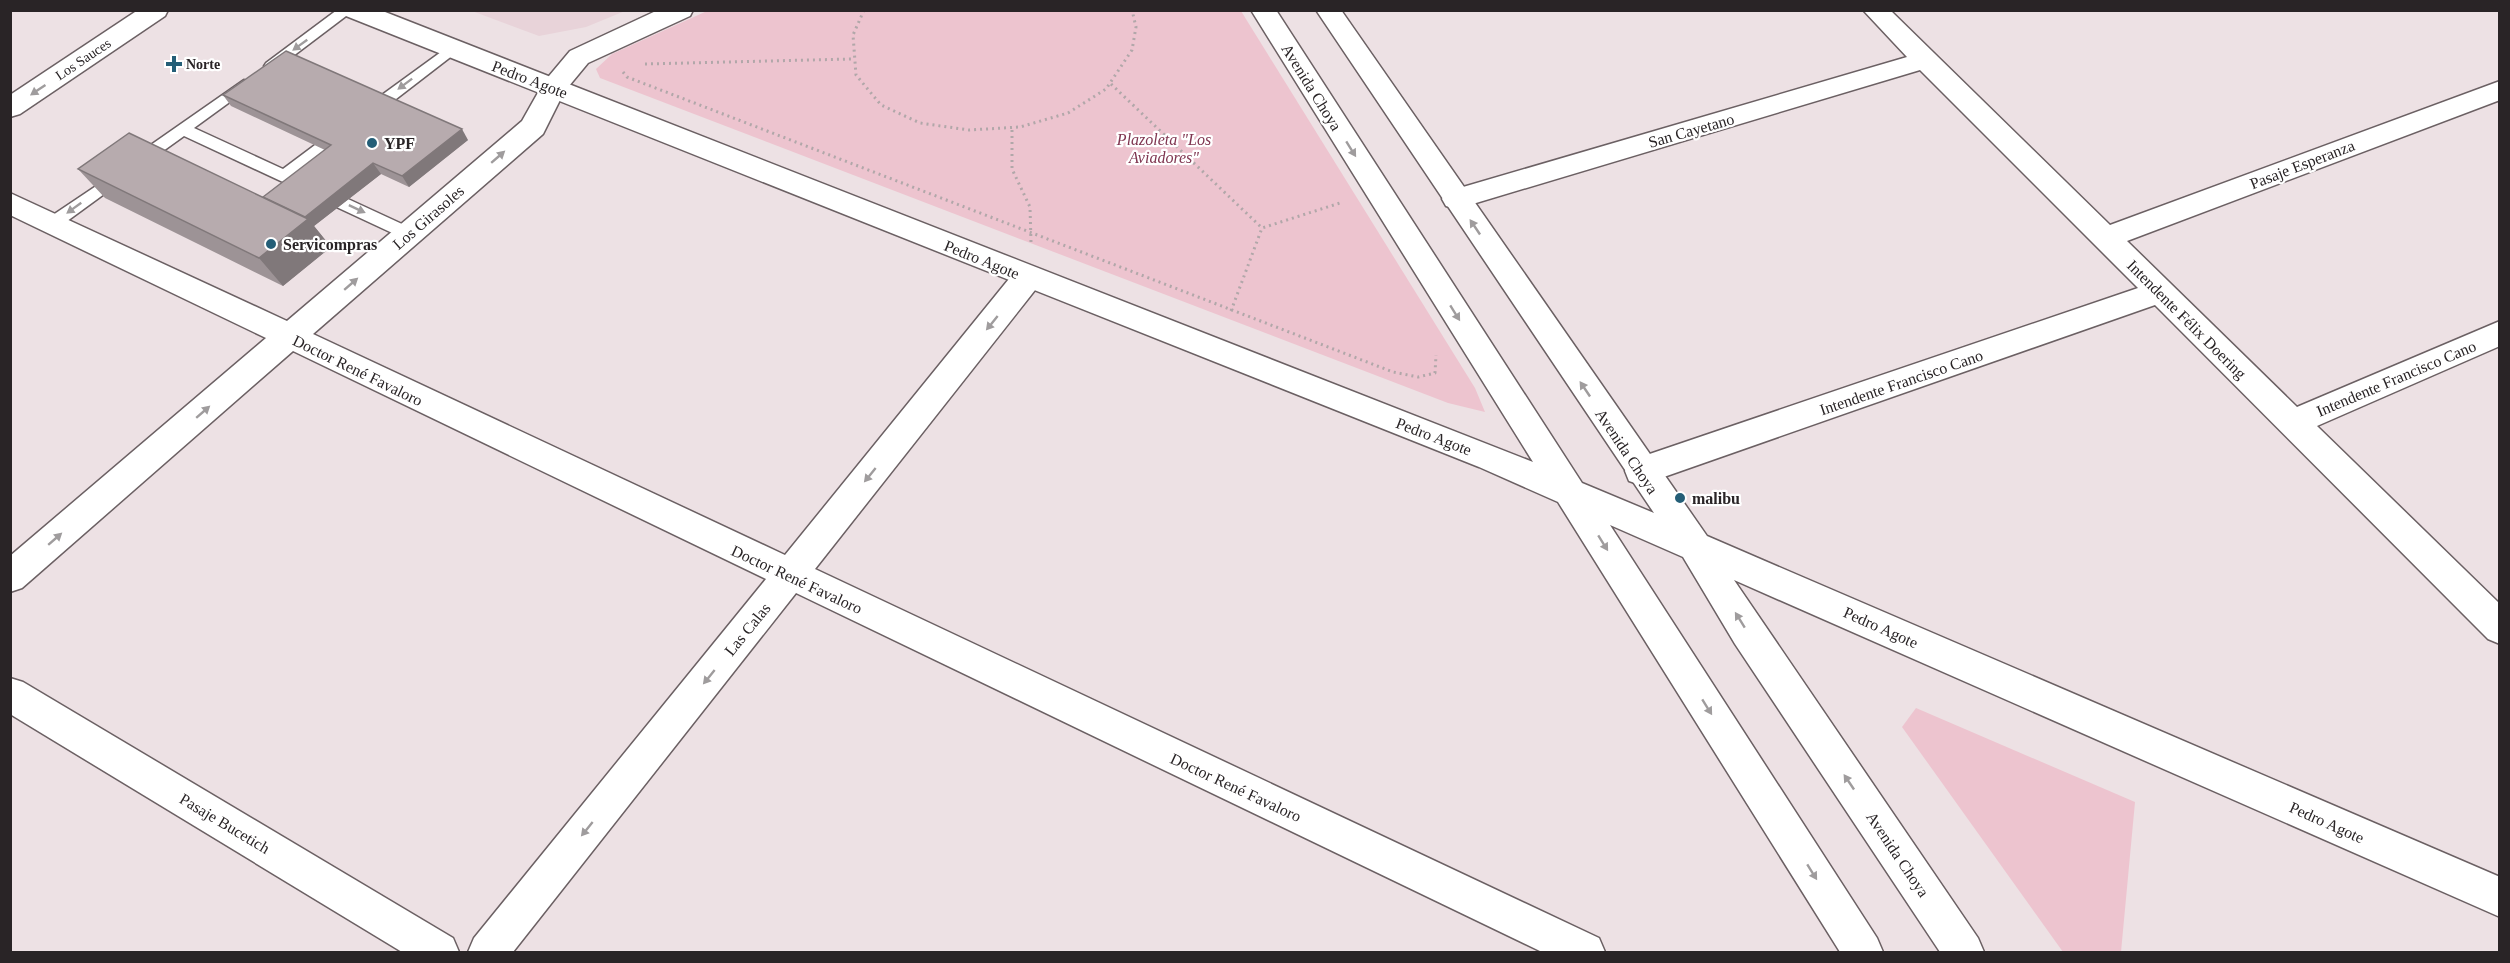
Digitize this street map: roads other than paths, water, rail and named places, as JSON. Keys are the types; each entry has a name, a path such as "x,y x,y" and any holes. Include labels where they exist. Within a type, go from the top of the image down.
{"street":[{"name":"Los Sauces","path":"10,108 156,10"},
{"name":"Pedro Agote","path":"355,10 1491,458 1693,544 2499,897"},
{"name":"Los Girasoles","path":"10,577 533,127 552,88 579,57 681,10"},
{"name":"Avenida Choya","path":"1263,10 1863,952"},
{"name":"Avenida Choya","path":"1328,10 1693,544 1748,633 1964,952"},
{"name":"Intendente Félix Doering","path":"1875,10 2499,628"},
{"name":"San Cayetano","path":"1456,199 1925,60"},
{"name":"Pasaje Esperanza","path":"2105,238 2499,90"},
{"name":"Doctor René Favaloro","path":"10,203 789,576 1585,952"},
{"name":"Las Calas","path":"488,952 1028,277"},
{"name":"Intendente Francisco Cano","path":"1641,471 2160,292"},
{"name":"Intendente Francisco Cano","path":"2292,423 2499,333"},
{"name":"Pasaje Bucetich","path":"10,694 439,952"}],"lane":[{"path":"53,223 347,10"},
{"path":"284,176 452,49"},
{"path":"183,129 409,234"}],"place":[{"name":"Norte","path":"174,64"},
{"name":"YPF","path":"372,143"},
{"name":"Servicompras","path":"271,244"},
{"name":"malibu","path":"1680,498"}],"park label":[{"name":"Plazoleta \"Los Aviadores\"","path":"1164,148"}]}
